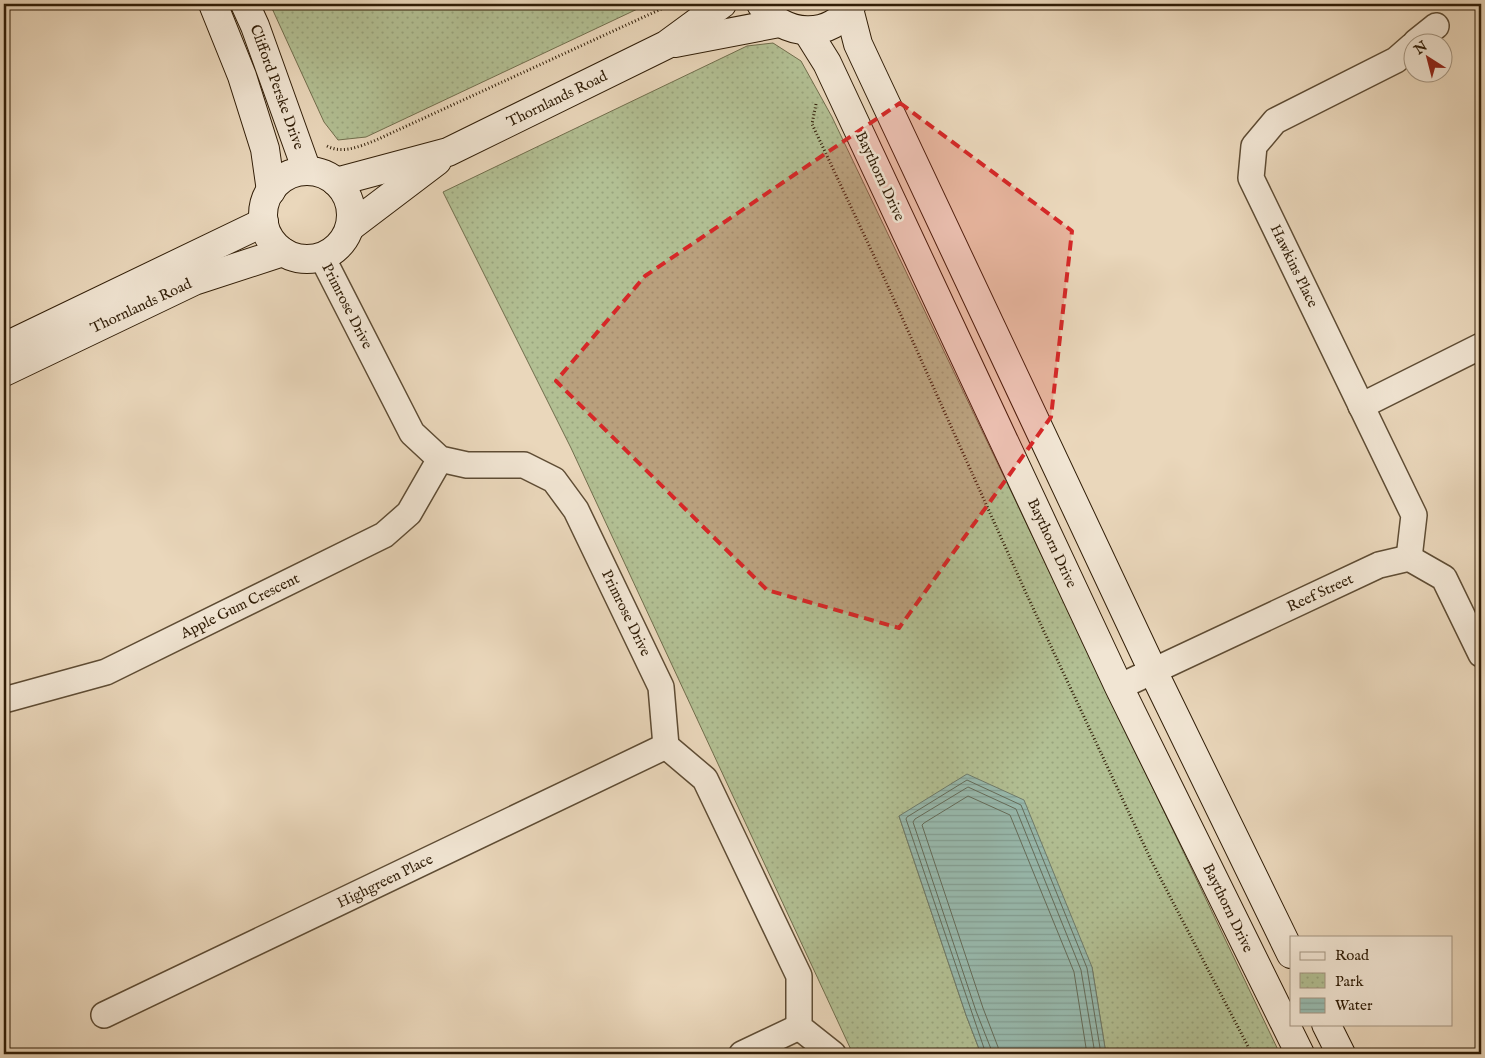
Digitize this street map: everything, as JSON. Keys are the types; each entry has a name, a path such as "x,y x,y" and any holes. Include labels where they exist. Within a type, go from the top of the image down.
{"street":[{"name":"Clifford Perske Drive","path":"213,4 242,76 266,149 271,191"},
{"name":"Clifford Perske Drive","path":"244,4 255,26 307,171"},
{"name":"Thornlands Road","path":"666,45 722,4"},
{"path":"807,31 823,28 838,20 851,6"},
{"path":"851,6 858,44 1153,672 1290,952"},
{"name":"Thornlands Road","path":"336,182 448,152 666,45 770,13 792,29 807,31"},
{"path":"1428,32 1436,26"},
{"name":"Baythorn Drive","path":"807,31 827,63 841,91 1119,687 1300,1054"},
{"name":"Hawkins Place","path":"1402,55 1396,60 1275,121 1254,146 1251,178 1414,515 1409,558"},
{"name":"Thornlands Road","path":"350,227 448,152"},
{"path":"307,171 318,172 328,176 344,191 350,203 350,227 344,240 334,250 322,256 308,259 295,258 283,252 270,239 264,222 264,207 271,191 280,181 293,174 307,171"},
{"name":"Thornlands Road","path":"4,347 264,222"},
{"name":"Thornlands Road","path":"4,372 194,281 283,252"},
{"name":"Primrose Drive","path":"322,256 412,434 440,460 467,465 524,465 554,480 576,510 661,687 666,746"},
{"path":"1361,406 1481,346"},
{"name":"Apple Gum Crescent","path":"4,700 106,672 384,535 409,513 440,460"},
{"path":"1409,558 1444,578 1481,654"},
{"name":"Reef Street","path":"1119,687 1379,565 1409,558"},
{"path":"666,746 705,778 799,976 799,1027"},
{"name":"Highgreen Place","path":"104,1015 666,746"},
{"path":"1327,1026 1341,1054"},
{"path":"742,1054 799,1027"},
{"path":"799,1027 833,1054"}],"path":[{"path":"322,140 327,147 338,150 374,141 672,4"},
{"path":"841,91 816,104 812,124 882,273 1026,593 1152,862 1252,1054"}],"highlighted area":[{"path":"900,103 1072,231 1051,417 899,628 767,590 556,381 645,276"}],"green space":[{"path":"270,4 648,4 366,137 338,140 324,122"},
{"path":"773,43 801,61 832,117 1280,1054 1106,1054 1092,967 899,816 981,1054 853,1054 571,448 443,192 747,46"}],"water":[{"path":"967,774 1024,800 1092,967 1106,1054 981,1054 899,816"}]}
